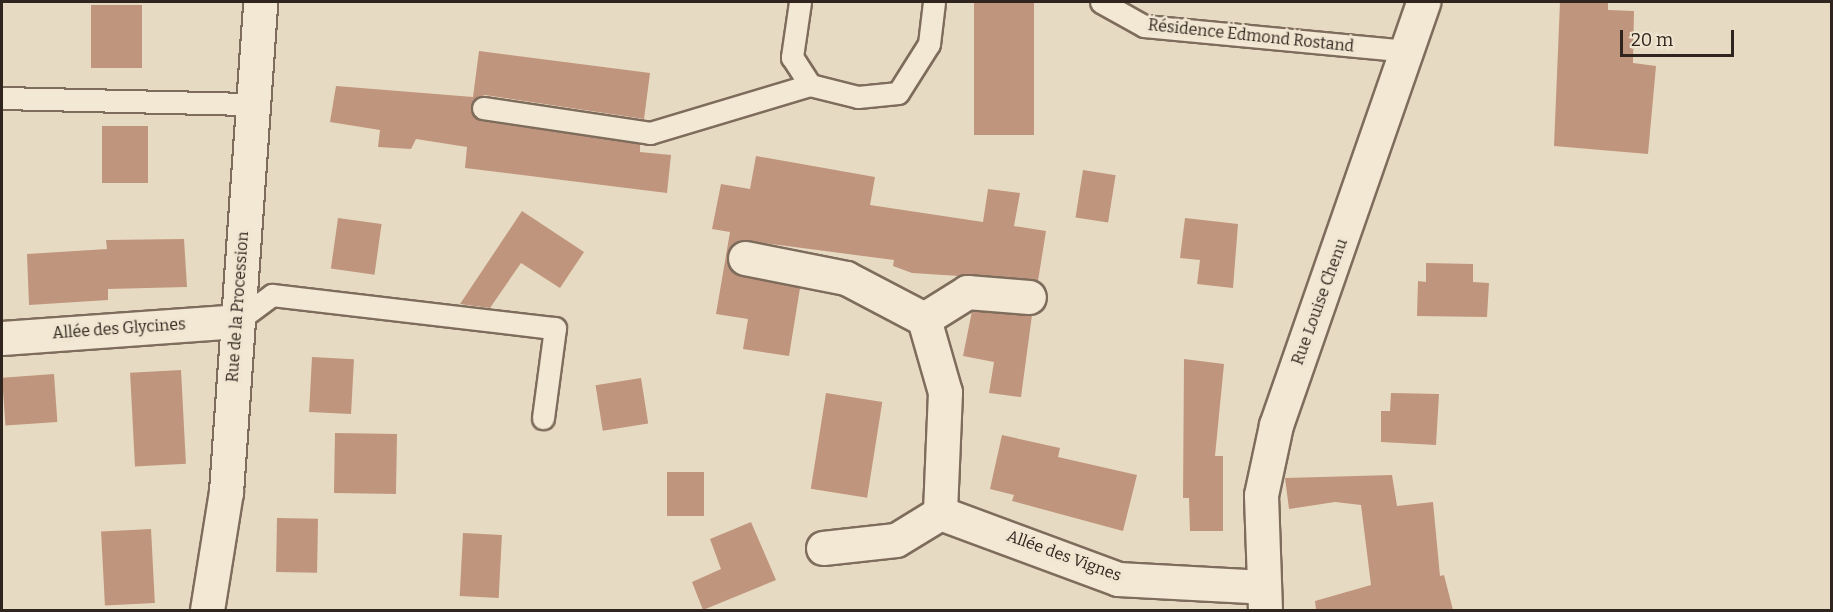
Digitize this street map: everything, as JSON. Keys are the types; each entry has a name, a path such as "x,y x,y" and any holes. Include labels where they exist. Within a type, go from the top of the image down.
{"street":[{"name":"Rue de la Procession","path":"207,610 226,492 260,2"},
{"name":"Rue Louise Chenu","path":"1265,599 1261,495 1276,426 1423,2"},
{"path":"745,258 846,278 924,319 945,392 940,513 896,540 823,548"},
{"path":"924,319 967,292 1029,297"},
{"name":"Allée des Glycines","path":"2,338 237,321"},
{"name":"Allée des Vignes","path":"940,513 1118,579 1265,599"}],"lane":[{"path":"800,2 792,57 810,84"},
{"path":"483,108 650,133 810,84 858,97 898,93 929,44 934,2"},
{"name":"Résidence Edmond Rostand","path":"1101,2 1144,26 1407,51"},
{"path":"2,98 252,104"},
{"path":"237,321 272,295 555,328 543,418"}],"building":[{"path":"974,2 1034,2 1034,135 974,135"},
{"path":"1560,2 1608,2 1608,10 1634,11 1633,63 1656,66 1648,154 1554,146"},
{"path":"91,5 142,5 142,68 91,68"},
{"path":"479,51 650,73 644,119 485,95 473,100 471,112 481,121 640,144 640,152 671,155 667,193 465,168 467,147 416,139 411,149 378,147 380,130 330,122 336,86 473,97"},
{"path":"102,126 148,126 148,183 102,183"},
{"path":"756,156 875,177 870,205 983,222 988,189 1020,193 1014,226 1046,231 1038,281 912,273 893,266 894,260 740,240 727,254 733,272 800,288 789,356 743,349 748,319 716,314 730,232 712,229 721,184 750,189"},
{"path":"1083,170 1116,175 1108,223 1075,217"},
{"path":"522,211 584,252 560,288 521,263 490,308 460,304"},
{"path":"338,218 382,224 374,275 331,269"},
{"path":"1185,218 1238,224 1233,288 1197,284 1200,260 1180,258"},
{"path":"184,239 187,287 108,289 108,300 29,305 27,254 107,249 106,240"},
{"path":"1426,263 1473,264 1473,282 1489,283 1487,317 1417,316 1418,281 1426,282"},
{"path":"972,311 1032,315 1021,397 989,393 994,362 963,356"},
{"path":"312,357 354,359 351,414 309,412"},
{"path":"1184,359 1224,364 1215,456 1223,456 1223,531 1190,531 1189,498 1183,498"},
{"path":"181,370 186,464 135,467 130,373"},
{"path":"54,374 57,422 5,426 2,378"},
{"path":"641,378 648,423 603,431 596,385"},
{"path":"826,393 882,402 867,498 811,489"},
{"path":"1391,393 1439,394 1436,445 1381,442 1381,411 1390,411"},
{"path":"335,433 397,434 396,494 334,493"},
{"path":"1002,435 1060,448 1058,457 1137,475 1123,531 1012,501 1014,495 990,489"},
{"path":"667,472 704,472 704,516 667,516"},
{"path":"1392,475 1397,506 1433,502 1440,576 1444,575 1453,610 1316,610 1315,601 1371,585 1361,505 1335,502 1289,509 1285,478"},
{"path":"277,518 318,519 317,573 276,572"},
{"path":"751,522 776,580 703,610 692,582 721,569 710,539"},
{"path":"151,529 155,603 105,606 101,532"},
{"path":"463,533 502,535 499,598 460,596"}]}
